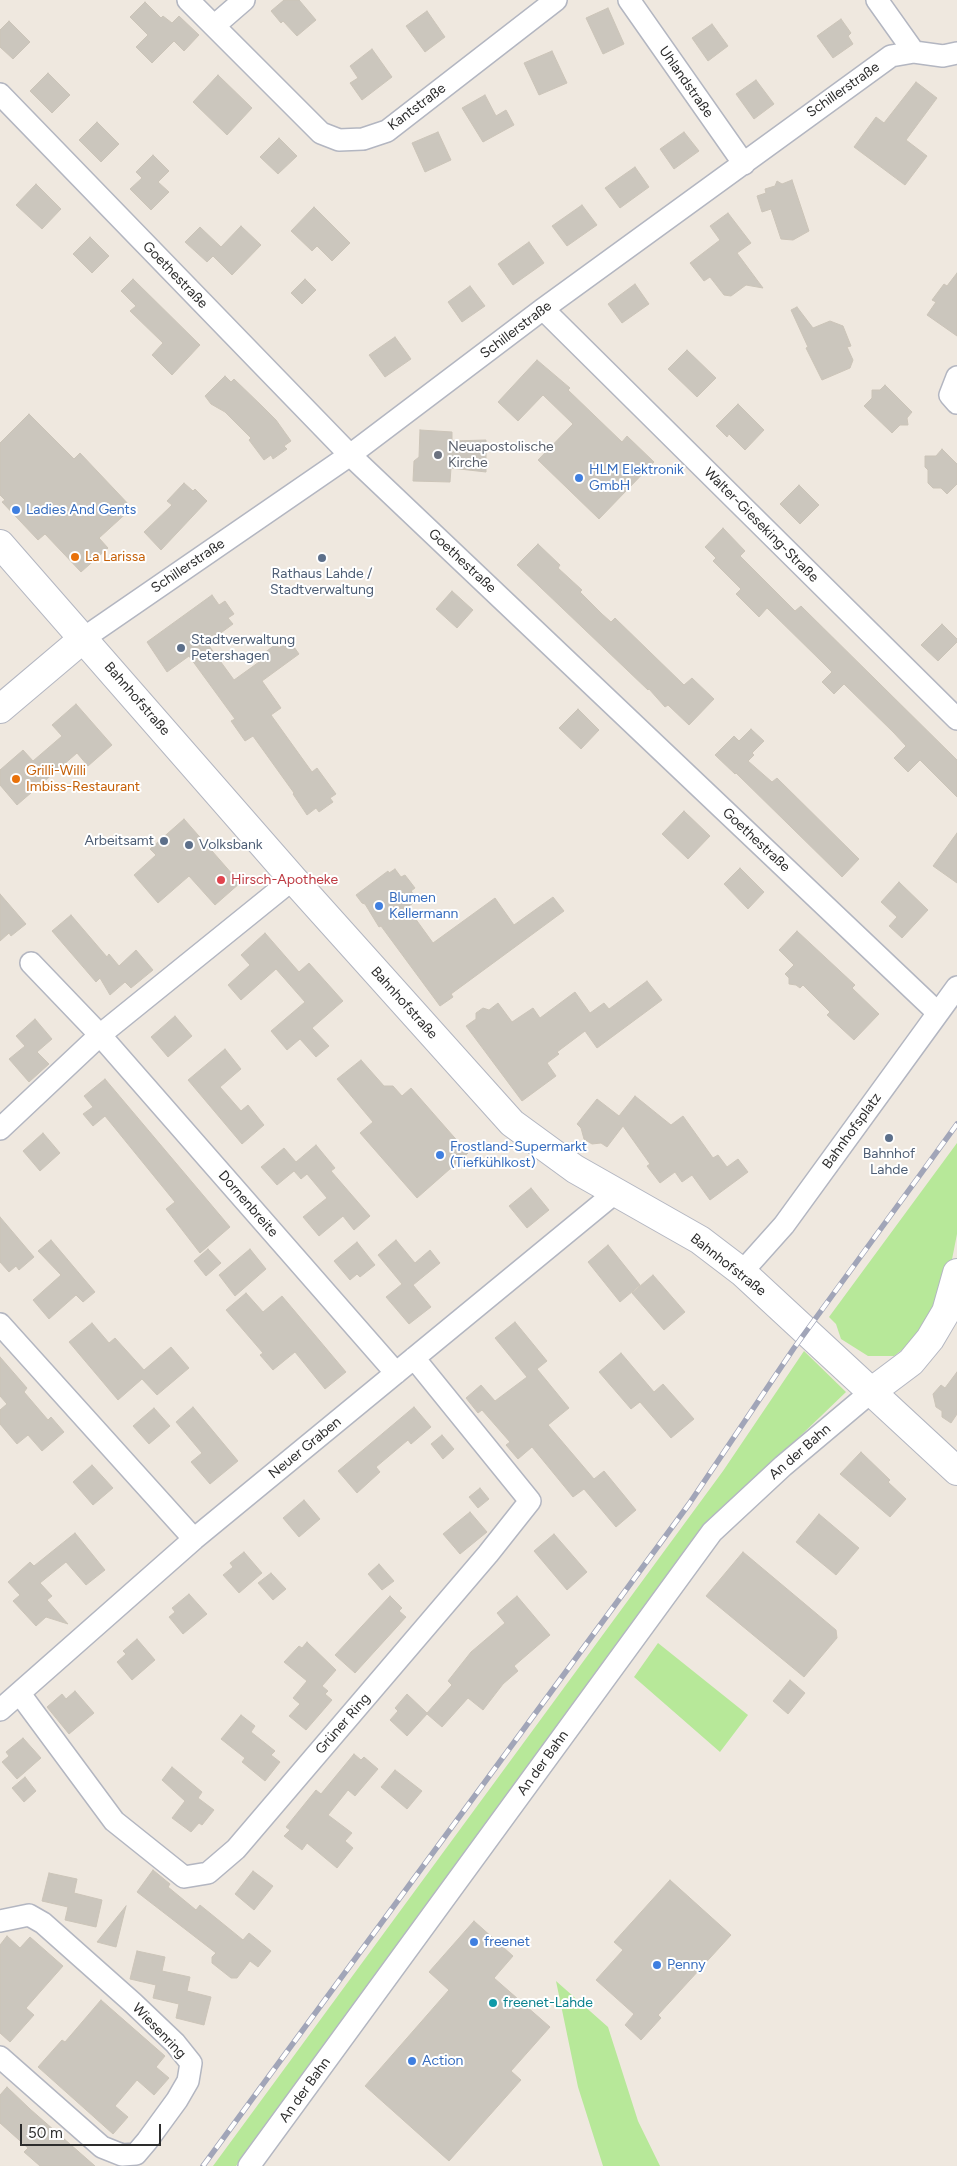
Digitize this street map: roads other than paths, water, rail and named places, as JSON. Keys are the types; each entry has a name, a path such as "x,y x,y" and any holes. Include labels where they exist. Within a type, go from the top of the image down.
{"street":[{"name":"Kantstraße","path":"188,0 321,133 339,140 363,139 386,131 556,0"},
{"path":"214,26 244,0"},
{"name":"Uhlandstraße","path":"629,0 744,164"},
{"path":"877,0 914,52"},
{"name":"Schillerstraße","path":"84,638 350,455 543,309 891,56 914,52 943,56 957,53"},
{"name":"Goethestraße","path":"0,94 350,455 938,1013"},
{"name":"Walter-Gieseking-Straße","path":"543,309 957,718"},
{"path":"957,377 950,394 957,403"},
{"name":"Bahnhofstraße","path":"0,544 293,879 512,1123 575,1169 700,1240 742,1272 957,1470"},
{"path":"0,709 84,638"},
{"path":"0,1129 100,1035 293,879"},
{"name":"Dornenbreite","path":"31,963 100,1035 396,1373"},
{"name":"Bahnhofsplatz","path":"742,1272 784,1225 957,987"},
{"name":"Neuer Graben","path":"0,1710 194,1539 616,1192"},
{"path":"871,1392 911,1362 930,1339 946,1312 957,1273"},
{"path":"0,1324 194,1539"},
{"name":"Grüner Ring","path":"20,1694 114,1821 184,1877 208,1873 236,1849 488,1554 530,1502 414,1358"},
{"name":"An der Bahn","path":"249,2166 712,1532 783,1466 871,1392"},
{"name":"Wiesenring","path":"0,1921 29,1915 43,1923 140,2010 174,2043 190,2064 188,2081 148,2141 136,2154 122,2154 102,2147 0,2057"}],"railway":[{"path":"203,2166 689,1504 794,1348 957,1124"}],"place":[{"name":"Neuapostolische Kirche","path":"438,455"},
{"name":"HLM Elektronik GmbH","path":"579,478"},
{"name":"Ladies And Gents","path":"16,510"},
{"name":"La Larissa","path":"75,557"},
{"name":"Rathaus Lahde / Stadtverwaltung","path":"322,558"},
{"name":"Stadtverwaltung Petershagen","path":"181,648"},
{"name":"Grilli-Willi Imbiss-Restaurant","path":"16,779"},
{"name":"Arbeitsamt","path":"164,841"},
{"name":"Volksbank","path":"189,845"},
{"name":"Hirsch-Apotheke","path":"221,880"},
{"name":"Blumen Kellermann","path":"379,906"},
{"name":"Bahnhof Lahde","path":"889,1138"},
{"name":"Frostland-Supermarkt (Tiefkühlkost)","path":"440,1155"},
{"name":"freenet","path":"474,1942"},
{"name":"Penny","path":"657,1965"},
{"name":"freenet-Lahde","path":"493,2003"},
{"name":"Action","path":"412,2061"}]}
